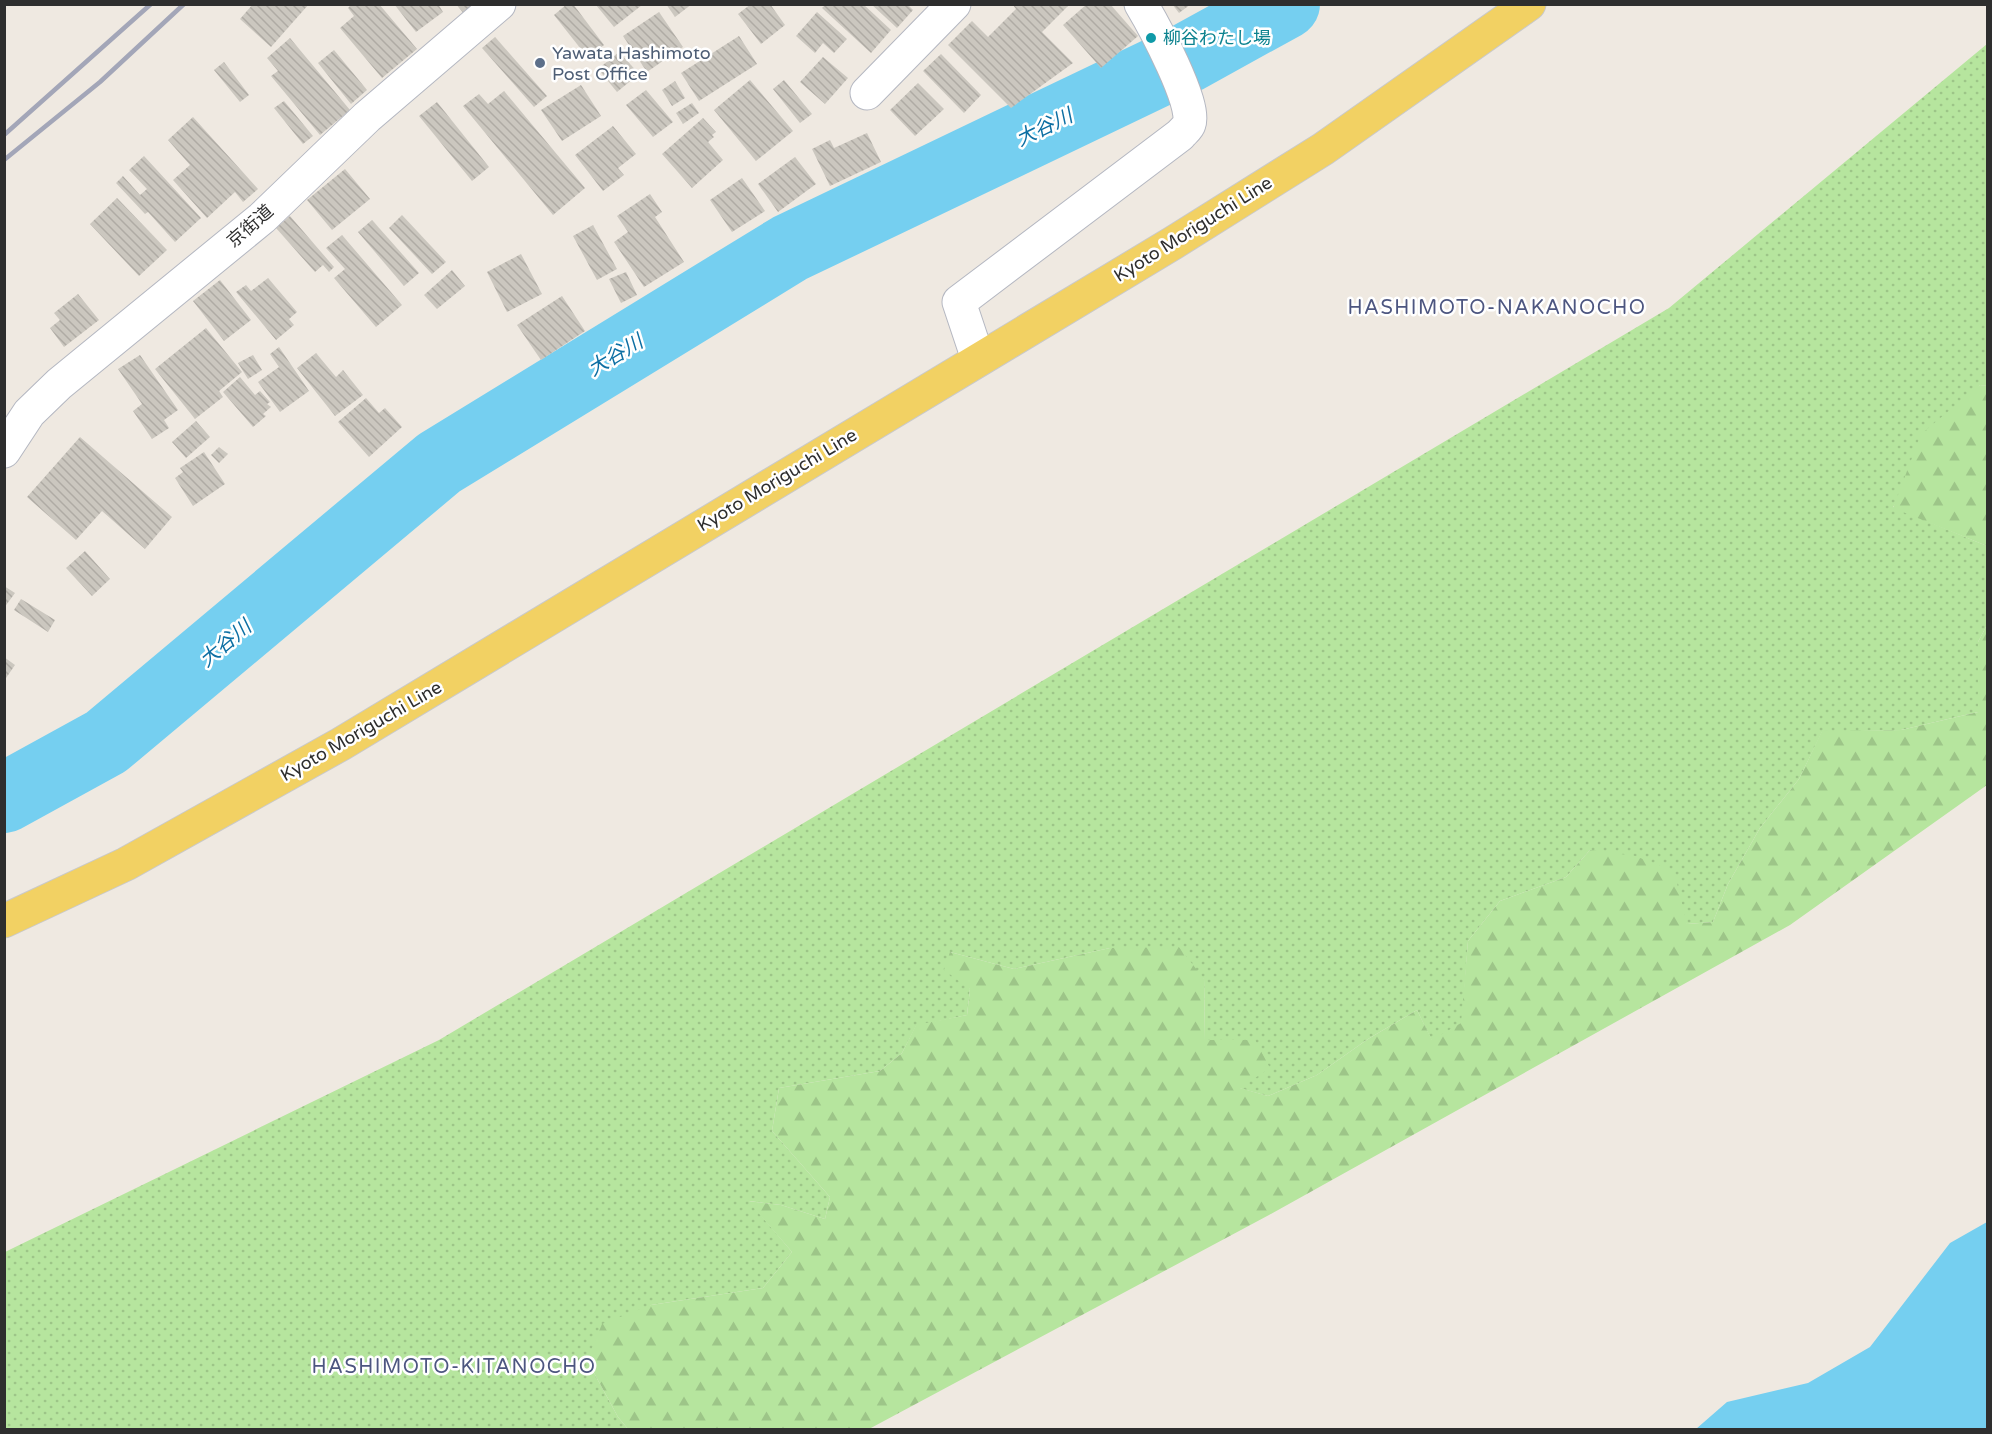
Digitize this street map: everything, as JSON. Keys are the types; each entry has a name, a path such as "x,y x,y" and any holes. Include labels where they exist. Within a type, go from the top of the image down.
{"main road":[{"name":"Kyoto Moriguchi Line","path":"4,921 126,864 341,744 1173,243 1323,149 1529,4"}],"street":[{"name":"京街道","path":"4,451 29,413 59,384 262,218 367,117 499,4"},
{"path":"867,93 954,4"},
{"path":"978,359 959,302 1180,135 1189,124 1190,110 1185,95 1160,35 1142,4"}],"green space":[{"path":"1987,44 1987,386 1980,385 1893,507 1987,546 1987,625 1978,642 1978,712 1901,730 1822,732 1799,779 1760,828 1728,884 1713,922 1687,924 1590,850 1566,877 1500,901 1468,941 1462,1023 1432,1041 1417,1010 1368,1039 1317,1075 1268,1096 1239,1088 1205,1041 1204,979 1110,948 1014,969 950,952 970,989 967,1015 916,1026 902,1053 880,1071 779,1088 772,1131 830,1197 825,1219 781,1205 749,1201 792,1252 763,1288 651,1305 587,1360 618,1417 628,1429 5,1430 5,1252 439,1040 1669,308"},
{"path":"1980,385 1988,386 1987,546 1893,508 1921,434"},
{"path":"1987,625 1987,785 1790,925 1269,1215 869,1429 628,1429 618,1417 587,1360 602,1324 651,1305 763,1288 792,1252 748,1201 781,1205 825,1219 830,1197 772,1131 779,1088 880,1071 902,1053 916,1025 967,1015 970,989 944,970 950,952 1014,969 1110,948 1179,947 1204,979 1205,1040 1255,1040 1270,1068 1240,1088 1268,1096 1317,1075 1368,1039 1417,1010 1432,1040 1461,1023 1468,941 1500,901 1566,877 1590,850 1635,856 1674,871 1687,924 1713,922 1728,884 1760,828 1799,779 1822,731 1901,730 1978,712 1978,642"}],"water":[{"path":"1987,1222 1987,1429 1696,1429 1727,1402 1808,1383 1870,1347 1950,1243"}],"building":[{"path":"253,4 309,4 271,47 240,19"},
{"path":"352,4 379,4 417,49 382,78 340,28 354,16 348,8"},
{"path":"394,4 438,4 443,12 416,32"},
{"path":"456,4 474,4 464,14"},
{"path":"567,4 573,4 604,45 588,58 554,15"},
{"path":"666,4 692,4 675,17"},
{"path":"751,4 770,4 785,25 761,44 738,14"},
{"path":"826,4 863,4 891,30 871,53 822,8"},
{"path":"871,4 907,4 913,10 897,28"},
{"path":"1012,4 1070,4 1042,32 1073,63 1011,108 948,45 972,21 988,37 1016,9"},
{"path":"1087,4 1110,4 1138,36 1101,68 1063,25"},
{"path":"1172,4 1191,4 1179,13"},
{"path":"596,5 642,5 614,27"},
{"path":"659,12 683,47 647,72 623,36"},
{"path":"817,12 847,39 834,53 823,43 815,53 796,36"},
{"path":"739,36 757,64 699,101 681,73"},
{"path":"495,37 547,96 534,107 482,48"},
{"path":"290,38 350,110 320,135 271,76 278,71 267,58"},
{"path":"334,50 367,90 351,104 318,63"},
{"path":"619,52 639,74 617,92 598,69"},
{"path":"941,54 981,95 964,113 923,71"},
{"path":"823,57 848,78 825,104 800,82"},
{"path":"224,62 249,95 240,102 214,70"},
{"path":"750,80 793,131 756,161 714,110"},
{"path":"784,80 812,114 800,123 773,89"},
{"path":"675,81 685,98 672,106 662,90"},
{"path":"918,83 944,109 915,136 890,110"},
{"path":"581,85 601,116 562,141 541,110"},
{"path":"646,90 673,122 653,137 626,105"},
{"path":"504,91 585,188 553,215 463,106 479,94 488,104"},
{"path":"284,101 313,136 303,144 274,108"},
{"path":"437,102 489,167 472,181 419,116"},
{"path":"692,103 699,113 683,124 676,113"},
{"path":"193,117 258,189 243,202 235,192 207,218 173,180 190,165 168,140"},
{"path":"703,118 716,132 708,142 723,160 692,188 662,154"},
{"path":"613,126 636,154 618,168 624,175 603,191 575,155"},
{"path":"867,133 881,162 830,186 812,149 830,140 834,148"},
{"path":"144,156 201,218 175,242 148,212 145,214 116,183 123,176 140,195 147,189 129,170"},
{"path":"795,157 816,184 778,212 758,184"},
{"path":"345,169 370,199 332,230 307,200"},
{"path":"742,178 765,211 732,232 710,200"},
{"path":"650,194 662,212 655,217 684,262 644,287 614,242 628,232 617,216"},
{"path":"117,198 167,250 139,276 90,224"},
{"path":"402,215 446,262 432,274 389,228"},
{"path":"290,216 334,267 329,272 323,265 315,272 276,228"},
{"path":"372,220 419,273 404,286 358,232"},
{"path":"593,225 617,269 597,280 573,236"},
{"path":"342,235 402,305 376,327 334,278 345,269 326,248"},
{"path":"521,254 542,294 507,312 487,272"},
{"path":"452,270 465,286 437,309 424,295"},
{"path":"626,272 637,295 621,303 609,279"},
{"path":"268,278 297,312 289,319 294,325 276,340 236,292 246,285 251,291"},
{"path":"220,280 251,320 224,341 193,301"},
{"path":"78,294 99,320 64,347 50,328 60,320 54,313"},
{"path":"562,296 585,331 541,360 517,325"},
{"path":"206,328 242,372 219,391 223,397 195,419 155,369"},
{"path":"279,347 309,391 280,412 258,382 279,367 270,354"},
{"path":"316,353 336,377 343,370 363,395 335,416 297,368"},
{"path":"140,355 178,410 164,420 169,428 152,439 133,411 142,404 118,369"},
{"path":"253,355 262,370 248,379 238,363"},
{"path":"240,377 255,395 260,391 270,402 267,404 271,407 263,414 266,416 253,427 223,392"},
{"path":"366,398 379,413 385,408 402,427 369,457 338,422"},
{"path":"196,421 210,437 186,458 172,442"},
{"path":"80,437 172,517 145,549 102,511 76,540 27,497"},
{"path":"219,447 228,454 219,463 211,455"},
{"path":"204,452 225,484 193,506 175,478 183,472 180,468"},
{"path":"85,551 110,579 92,596 66,568"},
{"path":"4,586 15,593 4,608"},
{"path":"21,599 55,620 48,632 14,610"},
{"path":"4,657 15,665 4,681"}],"waterway":[{"name":"大谷川","path":"4,798 106,742 439,463 790,248 1187,58 1285,4"}],"railway":[{"path":"4,135 151,4"},
{"path":"4,160 100,82 184,4"}],"place":[{"name":"柳谷わたし場","path":"1151,38"},
{"name":"Yawata Hashimoto Post Office","path":"540,63"}],"district":[{"name":"HASHIMOTO-NAKANOCHO","path":"1497,307"},
{"name":"HASHIMOTO-KITANOCHO","path":"454,1366"}]}
